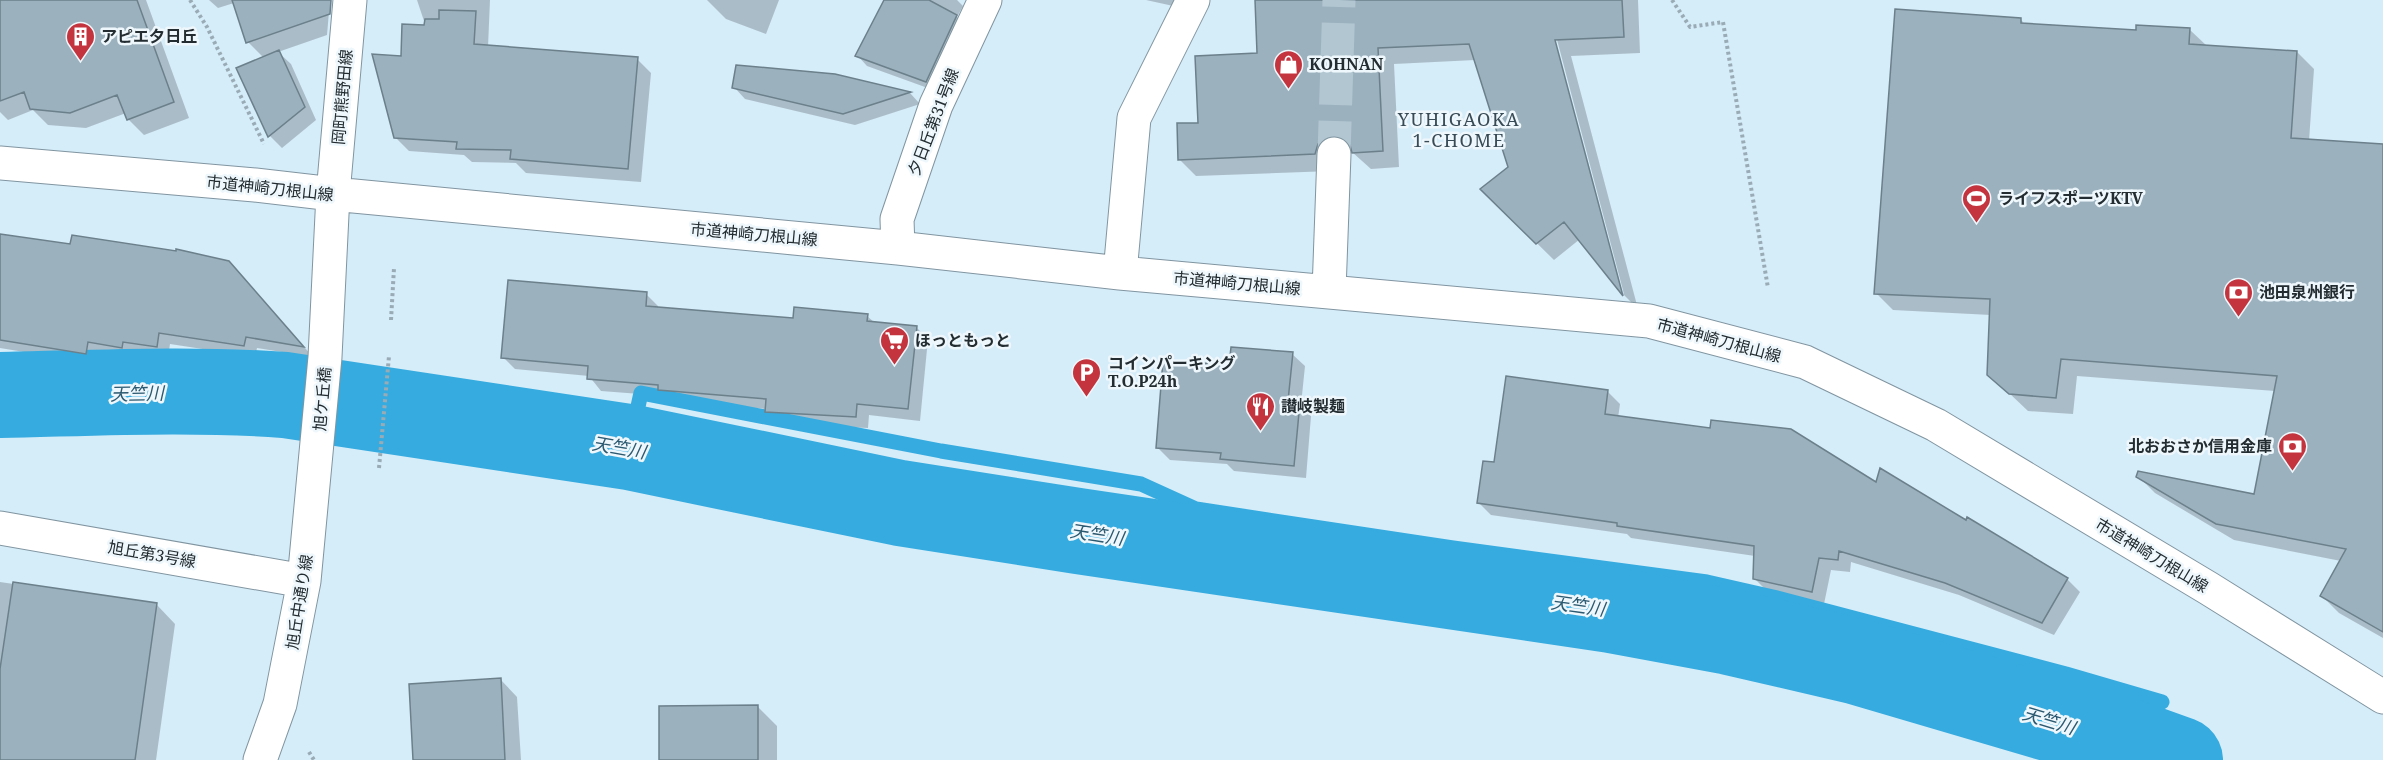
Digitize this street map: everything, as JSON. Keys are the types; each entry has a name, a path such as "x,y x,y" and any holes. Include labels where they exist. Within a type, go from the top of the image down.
{"street":[{"name":"岡町熊野田線","path":"333,194 350,0"},
{"name":"夕日丘第31号線","path":"898,248 897,219 936,105 985,0"},
{"path":"1120,273 1134,118 1193,0"},
{"path":"1329,291 1334,154"},
{"name":"市道神崎刀根山線","path":"0,163 255,185 898,248 1120,273 1649,321 1805,362 1936,425 2208,588 2383,697"},
{"name":"旭ケ丘橋","path":"318,441 325,357 333,194"},
{"name":"旭丘中通り線","path":"260,760 280,704 304,580 318,441"},
{"name":"旭丘第3号線","path":"0,528 304,580"}],"path":[{"path":"190,0 207,27 265,146 255,185"},
{"path":"1672,0 1690,27 1723,22 1768,288"},
{"path":"391,320 394,268"},
{"path":"379,468 389,356"},
{"path":"307,749 314,760"}],"building":[{"name":"アピエ夕日丘","path":"0,0 137,0 174,102 127,120 117,95 70,113 30,109 24,92 0,101"},
{"path":"232,0 331,0 330,14 246,43"},
{"path":"884,0 929,0 957,15 926,82 855,56"},
{"name":"KOHNAN","path":"1255,0 1622,0 1624,37 1555,40 1623,296 1564,222 1536,244 1480,189 1508,167 1469,44 1378,48 1383,151 1352,153 1350,145 1344,138 1334,135 1326,137 1318,144 1315,154 1178,160 1177,123 1198,123 1195,56 1257,53"},
{"path":"1895,9 2021,18 2021,23 2136,30 2136,25 2190,28 2189,44 2297,51 2291,138 2383,144 2383,632 2320,596 2346,549 2216,524 2136,477 2138,471 2254,494 2277,376 2061,359 2056,398 2009,394 1987,375 1990,299 1874,294"},
{"path":"439,10 476,11 474,44 638,57 628,169 510,159 511,150 456,149 457,142 394,138 372,54 401,56 402,24 424,25 425,19 439,19"},
{"path":"279,50 305,107 268,137 236,68"},
{"path":"736,65 835,74 911,92 843,114 732,88"},
{"path":"0,234 70,244 72,235 176,251 176,249 229,261 304,347 246,337 244,346 159,333 157,347 123,342 122,348 88,342 86,354 0,340"},
{"path":"508,280 647,292 646,306 793,318 794,307 868,314 867,321 917,326 908,409 857,404 856,417 765,412 766,399 658,390 658,385 587,379 588,366 501,358"},
{"path":"1231,347 1293,352 1288,401 1300,402 1294,466 1220,459 1221,453 1156,448 1163,360 1229,365"},
{"path":"1506,376 1608,390 1605,414 1710,428 1711,420 1791,429 1876,482 1880,468 2068,578 2042,623 1945,583 1839,551 1838,560 1819,558 1812,592 1753,579 1754,546 1477,503 1483,461 1494,462"},
{"path":"13,582 157,603 135,760 0,760 0,669"},
{"path":"501,678 505,760 413,760 409,684"},
{"path":"758,705 758,760 659,760 659,706"}],"waterway":[{"name":"天竺川","path":"0,395 178,391 285,395 629,447 900,503 1611,610 1730,632 1855,661 2127,741 2180,760"},
{"path":"629,447 641,393 941,451 1141,484 1196,509 1453,548 1707,582 1773,597 2066,674 2162,702"}],"tunnel":[{"path":"1334,154 1339,0"}],"place":[{"name":"アピエ夕日丘","path":"80,62"},
{"name":"KOHNAN","path":"1288,90"},
{"name":"ライフスポーツKTV","path":"1977,224"},
{"name":"池田泉州銀行","path":"2238,318"},
{"name":"ほっともっと","path":"894,366"},
{"name":"コインパーキング T.O.P24h","path":"1087,398"},
{"name":"讃岐製麺","path":"1260,432"},
{"name":"北おおさか信用金庫","path":"2293,472"}],"district":[{"name":"YUHIGAOKA 1-CHOME","path":"1459,129"}]}
